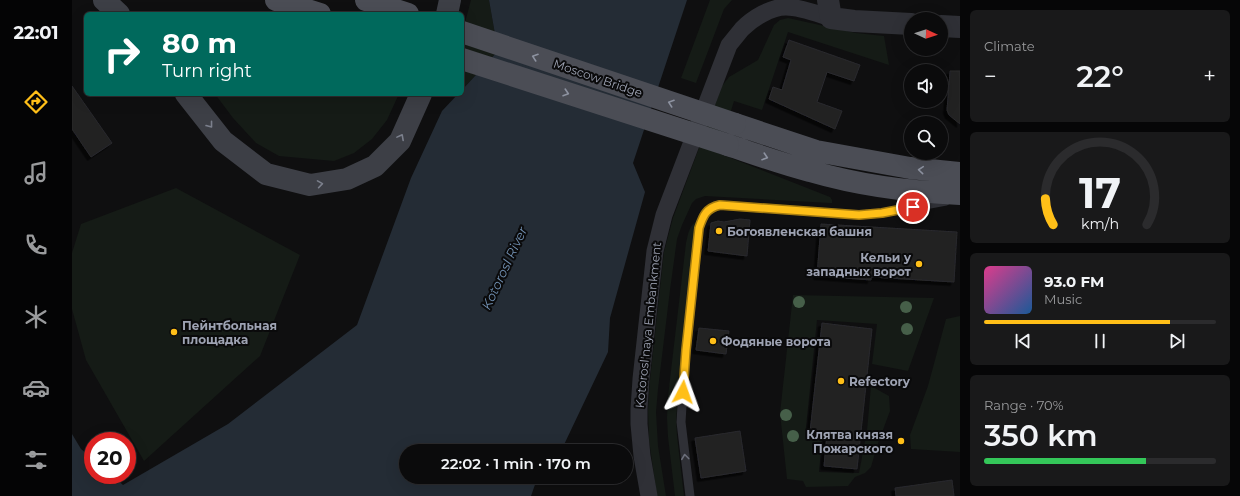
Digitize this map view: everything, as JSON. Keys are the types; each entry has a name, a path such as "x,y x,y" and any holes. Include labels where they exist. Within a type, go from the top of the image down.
{"main road":[{"path":"104,0 117,12"},
{"path":"276,0 314,12"},
{"path":"366,0 403,12"},
{"path":"447,12 450,0"},
{"name":"Moscow Bridge","path":"464,33 816,151 910,168 960,173"},
{"name":"Moscow Bridge","path":"464,60 810,171 860,183 910,191 960,194"},
{"path":"188,96 223,141 266,174 310,185 347,179 376,166 400,141 420,96"}],"street":[{"name":"Kotorosl'naya Embankment","path":"649,496 642,456 639,409 655,251 664,215 729,46 743,28 764,14 785,7 830,9"},
{"path":"830,9 854,21 904,24"},
{"path":"948,26 960,27"}],"lane":[{"path":"690,496 681,422 683,390 699,228 708,209 720,205 865,215 960,199"}],"shaded area":[{"path":"471,0 489,0 498,51 464,88 464,26"},
{"path":"710,0 732,0 724,9 696,83 681,78"},
{"path":"788,18 856,33 884,36 889,65 788,32 762,110 734,101 718,153 830,197 832,203 705,196 696,199 692,203 677,239 658,389 656,412 658,446 666,496 657,496 649,440 648,409 664,252 673,218 722,86 729,77 758,60 774,25 780,20"},
{"path":"216,96 398,96 387,120 372,139 354,153 334,161 279,156 256,143 233,118"},
{"name":"Пейнтбольная площадка","path":"176,188 300,255 260,356 144,461 136,447 136,432 127,432 86,360 72,309 72,253 81,224"},
{"path":"698,221 682,349 676,419 684,496 675,496 668,437 668,396 686,243 691,227"},
{"path":"793,295 934,298 908,371 872,364 877,324 817,320 805,437 822,439 819,472 859,473 867,431 871,386 889,396 890,411 871,467 865,473 855,477 848,486 806,487 803,481 787,479 780,413"},
{"path":"960,316 960,452 911,449 910,435 928,386 946,319"}],"water":[{"name":"Kotorosl River","path":"489,0 687,0 633,163 645,192 610,318 608,352 564,444 399,444 399,484 535,484 531,496 72,496 72,434 84,452 84,484 136,484 136,477 228,424 357,325 411,178 442,111 456,96 464,96 464,88 498,51"}],"building":[{"path":"789,40 860,65 854,81 827,72 817,102 842,111 835,129 769,99 773,87 782,90 791,60 783,57"},
{"path":"950,71 960,71 960,124 949,115 947,110"},
{"path":"72,86 112,143 91,157 72,129"},
{"path":"740,219 750,220 747,256 708,251 711,223"},
{"path":"821,224 957,232 954,282 871,277 871,280 817,276"},
{"name":"Refectory","path":"822,323 872,329 857,469 824,466 827,434 810,432"},
{"name":"Фодяные ворота","path":"699,328 729,331 726,354 696,350"},
{"path":"740,431 746,471 701,478 695,438"},
{"path":"952,480 954,496 896,496 895,488"}],"place":[{"name":"Богоявленская башня","path":"719,231"},
{"name":"Кельи у западных ворот","path":"919,264"},
{"name":"Пейнтбольная площадка","path":"174,332"},
{"name":"Фодяные ворота","path":"713,341"},
{"name":"Refectory","path":"841,381"},
{"name":"Клятва князя Пожарского","path":"901,441"}],"route":[{"path":"683,392 699,228 708,209 720,205 859,215 882,213 913,207"}]}
